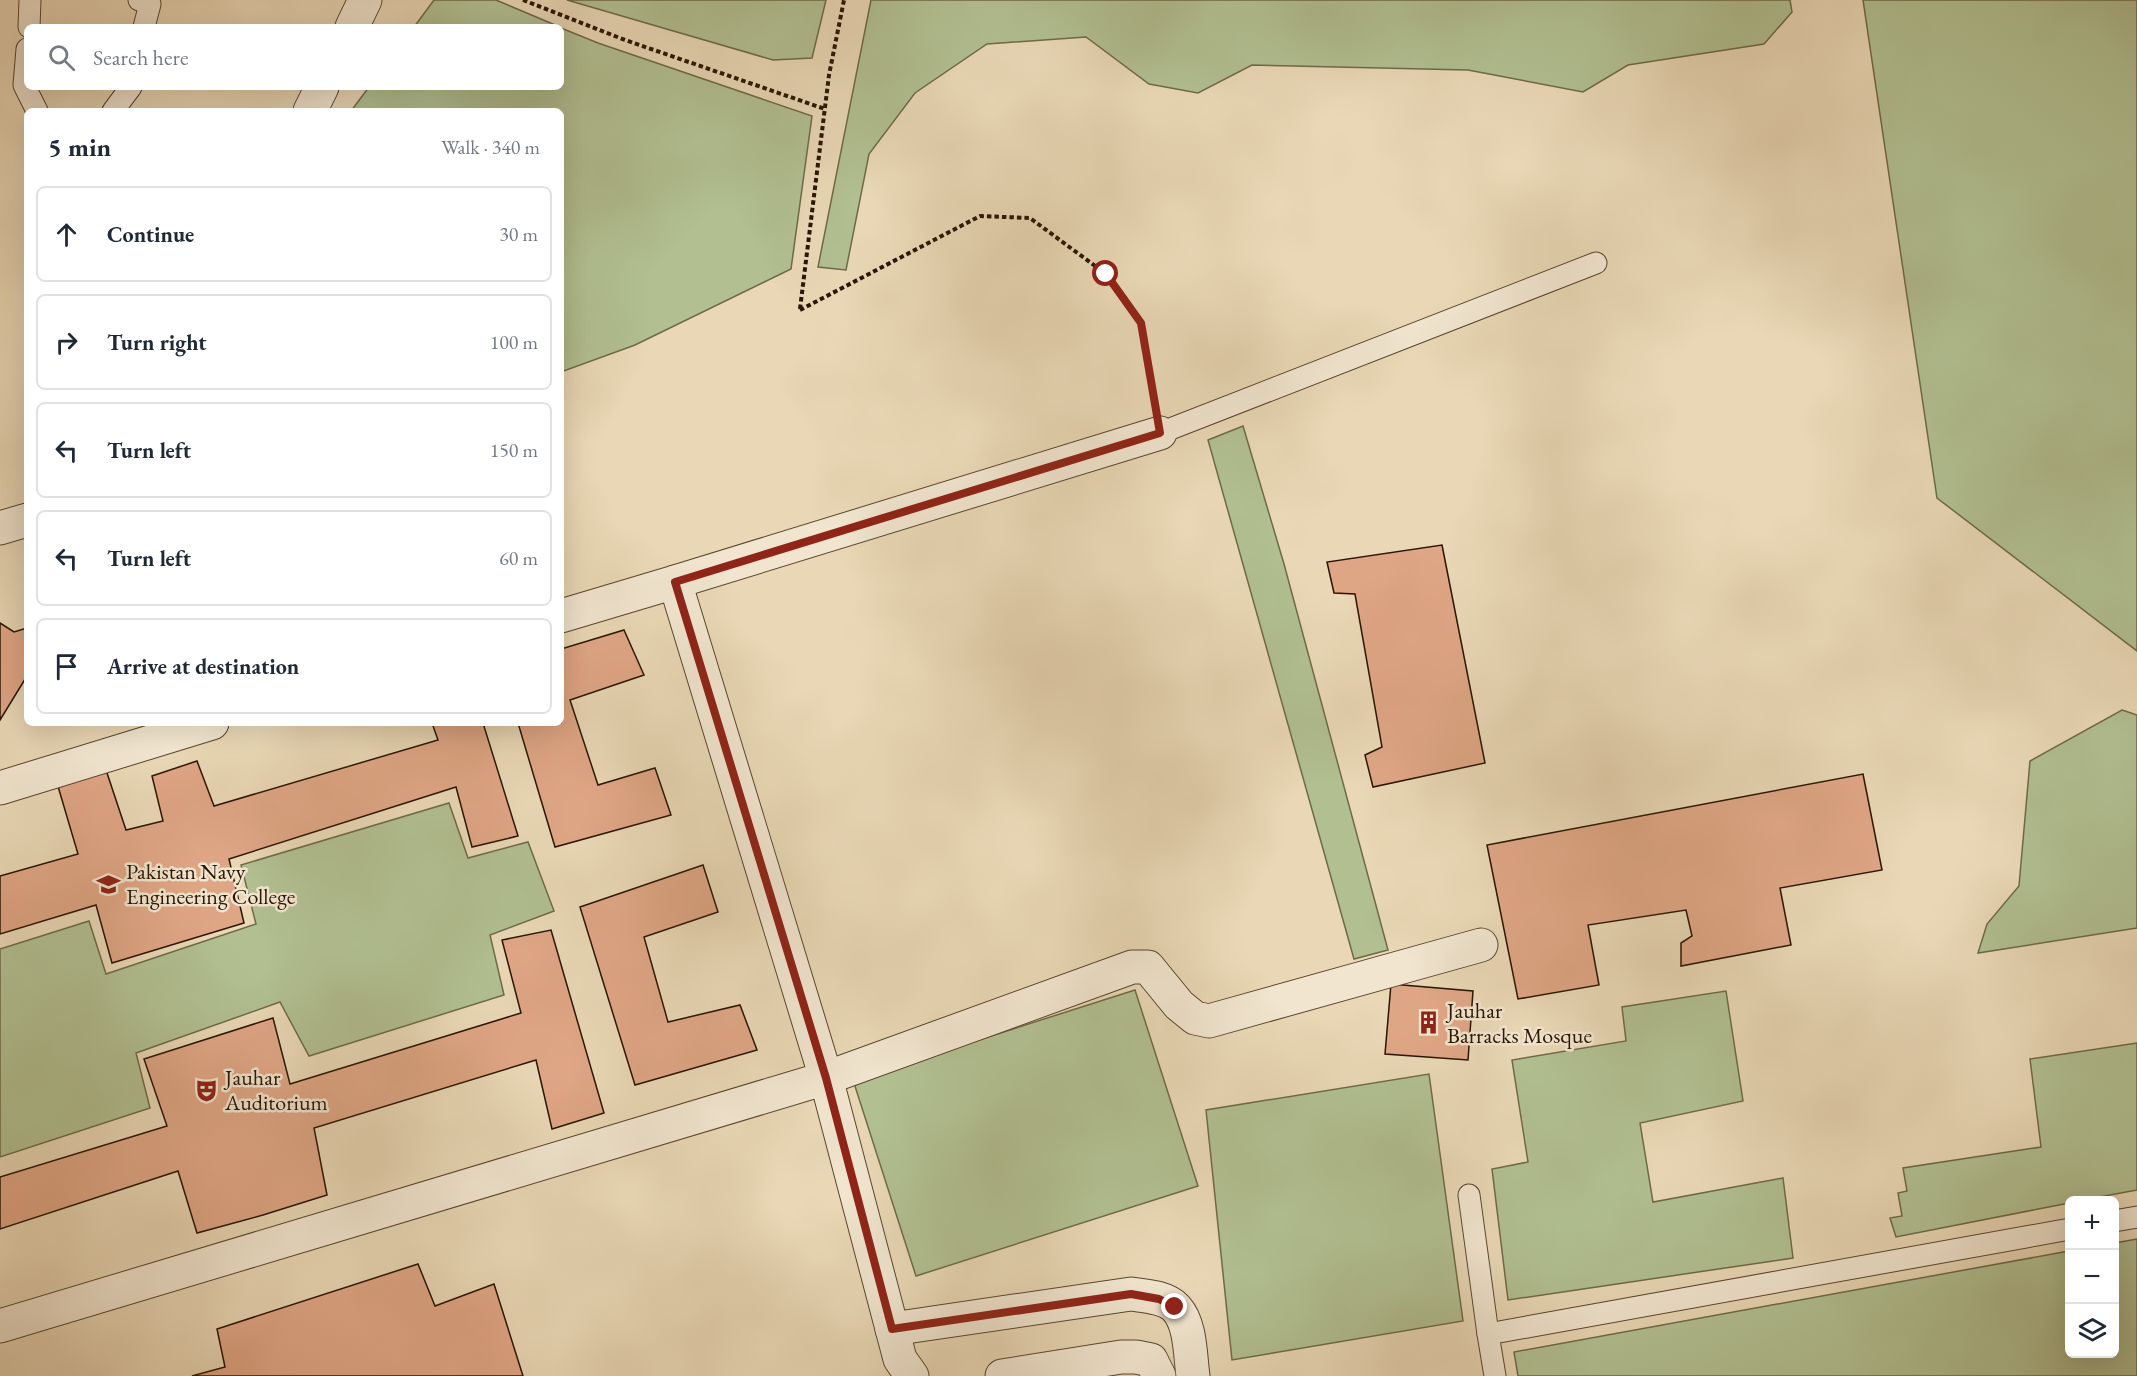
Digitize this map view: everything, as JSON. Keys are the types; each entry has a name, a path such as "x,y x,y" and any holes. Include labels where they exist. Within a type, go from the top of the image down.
{"street":[{"path":"353,24 365,0"},
{"path":"312,108 320,90"},
{"path":"564,615 1160,433"},
{"path":"0,528 24,521"},
{"path":"675,582 826,1078 900,1359 912,1376"},
{"path":"0,788 202,726"},
{"path":"0,1326 826,1078 1132,967 1148,967 1179,1005 1195,1018 1209,1021 1481,945"},
{"path":"892,1329 1131,1294 1159,1299 1175,1307 1185,1325 1193,1376"},
{"path":"1002,1376 1121,1357 1151,1360 1159,1376"}],"lane":[{"path":"28,24 30,0"},
{"path":"139,0 150,4 145,24"},
{"path":"26,90 36,108"},
{"path":"115,108 129,90"},
{"path":"1160,433 1596,263"},
{"path":"1469,1195 1495,1376"},
{"path":"2119,1220 2137,1217"},
{"path":"1488,1334 2065,1230"}],"path":[{"path":"523,0 625,40 825,109"},
{"path":"844,0 829,75 800,310 980,216 1030,218 1106,274 1141,323 1160,433"}],"green space":[{"path":"434,0 496,0 553,24 416,24"},
{"path":"567,0 826,0 812,58 773,60"},
{"path":"871,0 1790,0 1792,12 1764,44 1628,65 1583,92 1468,70 1252,65 1198,93 1149,84 1086,37 987,44 915,93 869,154 846,270 818,267"},
{"path":"1863,0 2137,0 2137,651 1937,498"},
{"path":"564,29 812,116 791,269 635,345 564,371 564,108 353,108 367,90 564,90"},
{"path":"1243,426 1284,564 1388,950 1354,959 1208,440"},
{"path":"2122,710 2137,715 2137,928 1978,953 1987,924 2019,886 2030,761"},
{"path":"449,803 468,858 528,842 554,911 490,935 504,995 309,1056 280,1002 136,1053 150,1108 0,1157 0,949 89,921 106,974 256,924 241,865"},
{"path":"1135,990 1198,1186 916,1276 853,1080"},
{"path":"1726,991 1743,1101 1640,1123 1653,1202 1783,1178 1793,1258 1508,1300 1492,1169 1528,1162 1512,1060 1626,1041 1622,1007"},
{"path":"2137,1043 2137,1190 2105,1196 2065,1196 2065,1204 1896,1237 1890,1218 1902,1216 1898,1193 1907,1191 1903,1168 2041,1147 2030,1059"},
{"path":"1429,1074 1463,1321 1232,1360 1206,1110"},
{"path":"2137,1239 2137,1376 1518,1376 1514,1352 2065,1252 2065,1358 2119,1358 2119,1242"}],"building":[{"path":"1442,545 1485,763 1373,787 1365,755 1382,747 1355,594 1334,593 1327,562"},
{"path":"0,623 14,632 24,629 24,681 0,720"},
{"path":"624,630 644,675 570,700 598,785 655,768 671,815 555,847 519,726 564,726 564,648"},
{"path":"433,726 484,726 518,836 472,847 456,787 229,859 244,923 112,963 96,905 0,934 0,876 78,854 57,783 106,770 126,830 163,821 152,776 197,761 214,806 438,740"},
{"path":"1863,774 1882,870 1780,888 1791,945 1681,966 1681,943 1692,936 1686,910 1588,925 1599,985 1518,999 1487,845"},
{"path":"703,865 718,912 644,937 668,1022 740,1005 757,1050 635,1085 580,907"},
{"path":"551,930 604,1113 552,1129 536,1060 314,1128 327,1195 197,1233 178,1171 0,1229 0,1177 167,1126 144,1059 273,1018 290,1084 521,1013 502,940"},
{"name":"Jauhar Barracks Mosque","path":"1391,984 1473,991 1468,1060 1385,1054"},
{"path":"418,1264 435,1306 494,1284 523,1376 192,1376 225,1367 217,1329"}],"place":[{"name":"Pakistan Navy Engineering College","path":"108,884"},
{"name":"Jauhar Barracks Mosque","path":"1429,1023"},
{"name":"Jauhar Auditorium","path":"207,1090"}],"route":[{"path":"1106,274 1141,323 1160,433 675,582 826,1078 892,1329 1131,1294 1159,1299 1175,1307"}]}
